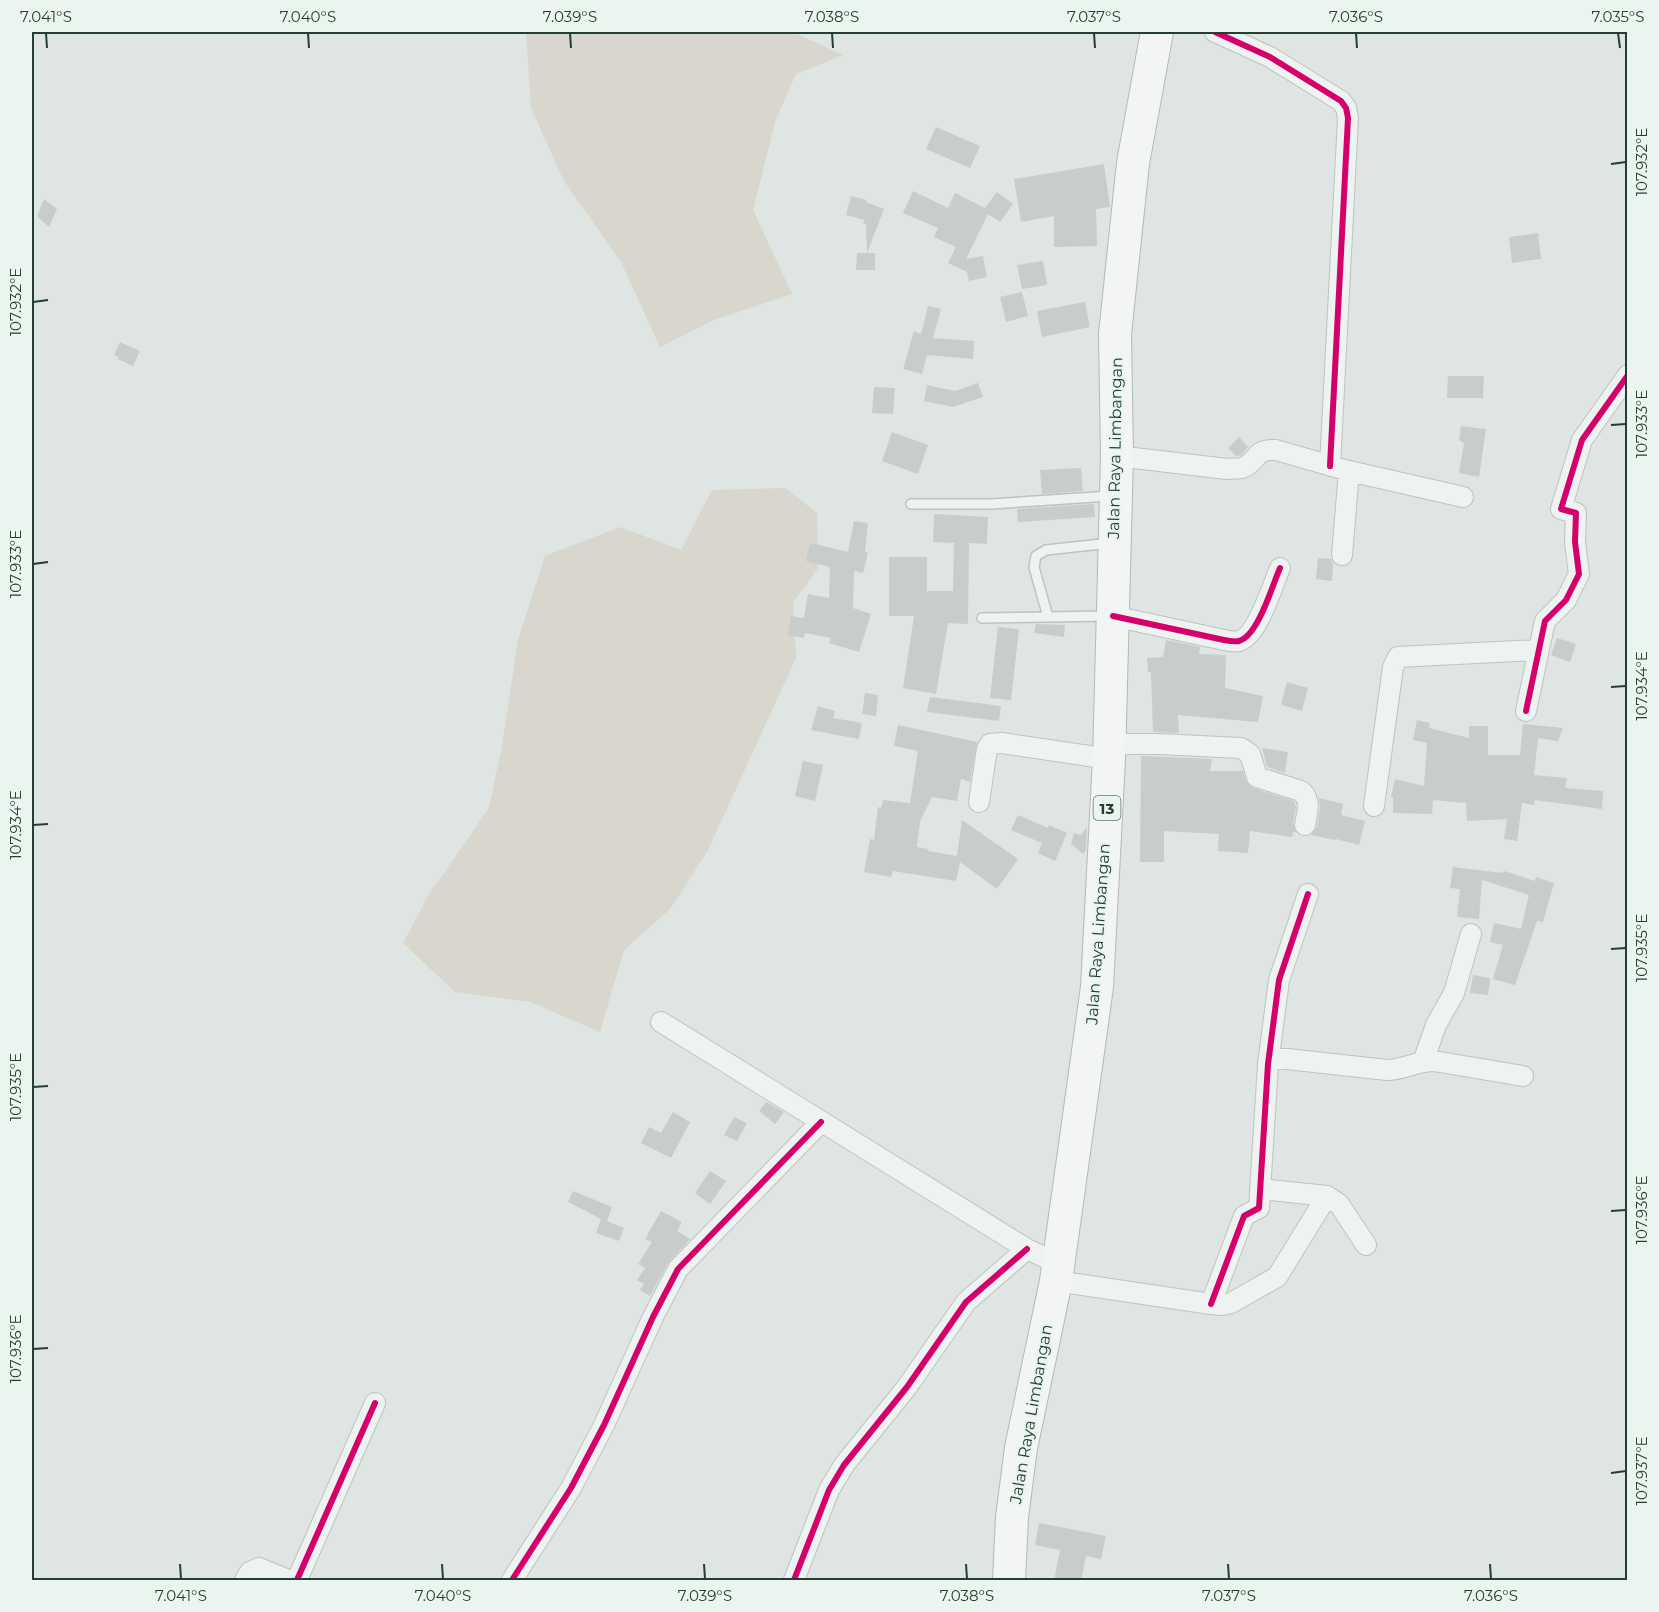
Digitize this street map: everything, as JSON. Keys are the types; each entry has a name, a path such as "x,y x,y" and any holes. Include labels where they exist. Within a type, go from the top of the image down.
{"highway":[{"name":"Jalan Raya Limbangan","path":"1009,1581 1012,1517 1021,1448 1057,1273 1097,987 1110,751 1117,456 1116,334 1132,163 1157,32"}],"street":[{"path":"1215,32 1270,57 1341,101 1346,108 1348,118 1340,468 1342,555"},
{"path":"1526,711 1545,621 1568,597 1579,570 1575,542 1576,513 1561,509 1575,459 1584,437 1628,375"},
{"path":"1117,456 1227,469 1241,468 1265,449 1276,450 1340,468 1463,497"},
{"path":"1113,616 1238,641 1247,636 1255,627 1280,568"},
{"path":"1374,806 1393,667 1398,657 1538,650"},
{"path":"979,802 987,749 990,744 1110,751 1158,744 1241,748 1250,754 1257,777 1301,791 1305,795 1308,800 1305,825"},
{"path":"1211,1304 1244,1216 1258,1209 1269,1057 1279,980 1308,894"},
{"path":"1423,1062 1436,1025 1454,993 1471,934"},
{"path":"661,1022 1027,1249 1057,1273 1211,1304 1231,1303 1277,1278 1327,1196"},
{"path":"1269,1057 1387,1070 1434,1061 1523,1076"},
{"path":"512,1581 571,1488 604,1425 652,1317 678,1269 821,1122"},
{"path":"1260,1189 1327,1196 1339,1204 1366,1245"},
{"path":"794,1581 829,1490 844,1465 907,1387 966,1302 1027,1249"},
{"path":"297,1581 375,1403"},
{"path":"245,1581 250,1572 259,1568 288,1581"}],"lane":[{"path":"911,504 991,504 1115,496"},
{"path":"1048,617 1034,567 1036,556 1046,550 1114,543"},
{"path":"982,618 1113,616"}],"shaded area":[{"path":"526,32 793,32 843,55 796,74 776,119 753,210 792,294 714,320 660,347 621,262 564,181 531,108"},
{"path":"785,488 817,513 818,568 793,603 796,658 708,850 671,908 624,950 600,1032 531,1002 455,992 403,943 428,896 489,808 502,746 518,640 545,556 620,527 681,550 712,490"}],"building":[{"path":"936,127 980,146 970,168 926,149"},
{"path":"1104,164 1110,207 1096,209 1097,246 1054,247 1054,216 1021,222 1014,179"},
{"path":"913,191 948,208 955,193 985,208 997,192 1013,204 1000,222 988,214 966,259 983,256 987,277 969,281 967,272 948,263 956,247 934,237 938,228 903,213"},
{"path":"851,196 867,200 866,202 884,209 867,253 866,225 863,223 865,220 846,215"},
{"path":"44,199 57,209 49,227 37,216"},
{"path":"1538,233 1541,259 1512,263 1509,237"},
{"path":"857,253 875,253 875,270 856,270"},
{"path":"1043,261 1047,285 1022,289 1017,265"},
{"path":"1022,292 1028,316 1006,322 1000,297"},
{"path":"1085,302 1090,327 1042,337 1037,311"},
{"path":"928,306 941,309 933,338 974,341 973,359 927,355 922,374 903,369 914,331 921,334"},
{"path":"120,342 140,351 133,366 114,355"},
{"path":"1448,376 1484,376 1483,398 1447,398"},
{"path":"978,383 983,397 953,407 924,401 927,385 955,391"},
{"path":"874,387 895,388 893,414 872,413"},
{"path":"1461,426 1486,429 1479,477 1459,473 1464,443 1459,440"},
{"path":"892,432 928,445 918,474 882,461"},
{"path":"1239,437 1248,447 1241,455 1236,456 1228,448"},
{"path":"1081,468 1083,491 1042,494 1040,470"},
{"path":"1094,504 1095,517 1018,522 1017,509"},
{"path":"934,514 988,517 987,544 969,543 968,624 948,623 936,694 903,688 914,616 889,616 889,557 927,557 927,591 953,591 954,543 933,542"},
{"path":"854,521 868,523 865,552 868,553 863,573 854,571 853,608 871,614 859,652 829,643 831,638 805,633 804,638 788,635 791,616 804,618 808,594 829,598 830,567 806,561 810,543 848,552"},
{"path":"1318,558 1331,559 1333,563 1332,581 1316,579"},
{"path":"1036,624 1065,625 1064,637 1034,633"},
{"path":"998,627 1019,629 1011,700 990,698"},
{"path":"1557,638 1576,644 1570,662 1551,655"},
{"path":"1166,640 1200,647 1199,654 1226,655 1225,688 1263,696 1258,722 1178,715 1179,733 1153,732 1151,672 1148,672 1147,658 1163,657"},
{"path":"1287,682 1308,688 1302,711 1281,705"},
{"path":"865,693 878,695 876,716 862,714"},
{"path":"930,697 1001,706 999,721 927,712"},
{"path":"818,706 835,711 833,718 862,723 859,739 811,730"},
{"path":"1417,720 1430,723 1429,728 1469,738 1469,726 1488,726 1488,755 1520,755 1523,724 1563,728 1558,741 1538,738 1534,775 1567,778 1565,788 1603,791 1602,809 1535,800 1534,805 1522,803 1517,841 1504,839 1507,819 1467,821 1466,803 1433,800 1432,814 1393,813 1393,798 1391,797 1395,779 1424,786 1427,743 1413,740"},
{"path":"898,725 977,742 970,782 961,779 957,801 932,797 920,821 917,847 957,856 962,820 1018,859 997,889 960,862 956,881 893,871 891,877 864,872 870,839 874,840 878,807 881,808 883,800 910,803 918,751 894,746"},
{"path":"1262,748 1288,752 1285,773 1267,767"},
{"path":"1141,756 1212,759 1210,771 1243,771 1246,781 1253,788 1294,801 1296,807 1293,823 1296,832 1293,832 1292,837 1250,831 1248,853 1218,851 1219,834 1164,831 1164,862 1140,862"},
{"path":"803,761 823,765 815,801 795,796"},
{"path":"1319,798 1343,804 1341,815 1365,821 1359,845 1311,835 1317,827"},
{"path":"1018,815 1048,828 1049,825 1067,833 1055,861 1038,853 1042,843 1011,830"},
{"path":"1087,827 1086,850 1083,854 1071,844 1074,833 1081,835"},
{"path":"1453,867 1503,873 1504,871 1535,881 1536,877 1554,883 1543,922 1537,921 1515,985 1493,979 1503,945 1490,942 1494,923 1521,929 1529,895 1482,880 1479,919 1457,917 1460,889 1450,888"},
{"path":"1473,975 1490,978 1488,995 1470,993"},
{"path":"766,1102 784,1112 775,1124 759,1111"},
{"path":"673,1112 690,1122 671,1158 641,1143 649,1127 661,1133"},
{"path":"734,1117 747,1123 737,1141 724,1135"},
{"path":"710,1171 726,1181 710,1204 695,1193"},
{"path":"573,1191 612,1207 607,1221 624,1228 619,1241 596,1233 601,1219 568,1202"},
{"path":"661,1211 682,1222 677,1231 690,1239 668,1263 650,1296 640,1290 644,1284 637,1280 645,1268 638,1264 652,1242 645,1239"},
{"path":"1039,1523 1106,1536 1101,1559 1086,1556 1081,1581 1054,1581 1060,1550 1035,1545"}],"cycle path":[{"path":"1215,32 1270,57 1341,101 1346,108 1348,118 1330,466"},
{"path":"1526,711 1545,621 1566,600 1579,574 1575,542 1576,513 1561,509 1582,440 1628,375"},
{"path":"1113,616 1224,640 1239,641 1246,637 1258,620 1280,568"},
{"path":"1211,1304 1244,1216 1259,1208 1268,1064 1279,980 1308,894"},
{"path":"512,1580 571,1488 604,1425 653,1317 678,1269 821,1122"},
{"path":"794,1580 829,1490 844,1465 907,1387 966,1302 1027,1249"},
{"path":"297,1580 375,1403"}]}
